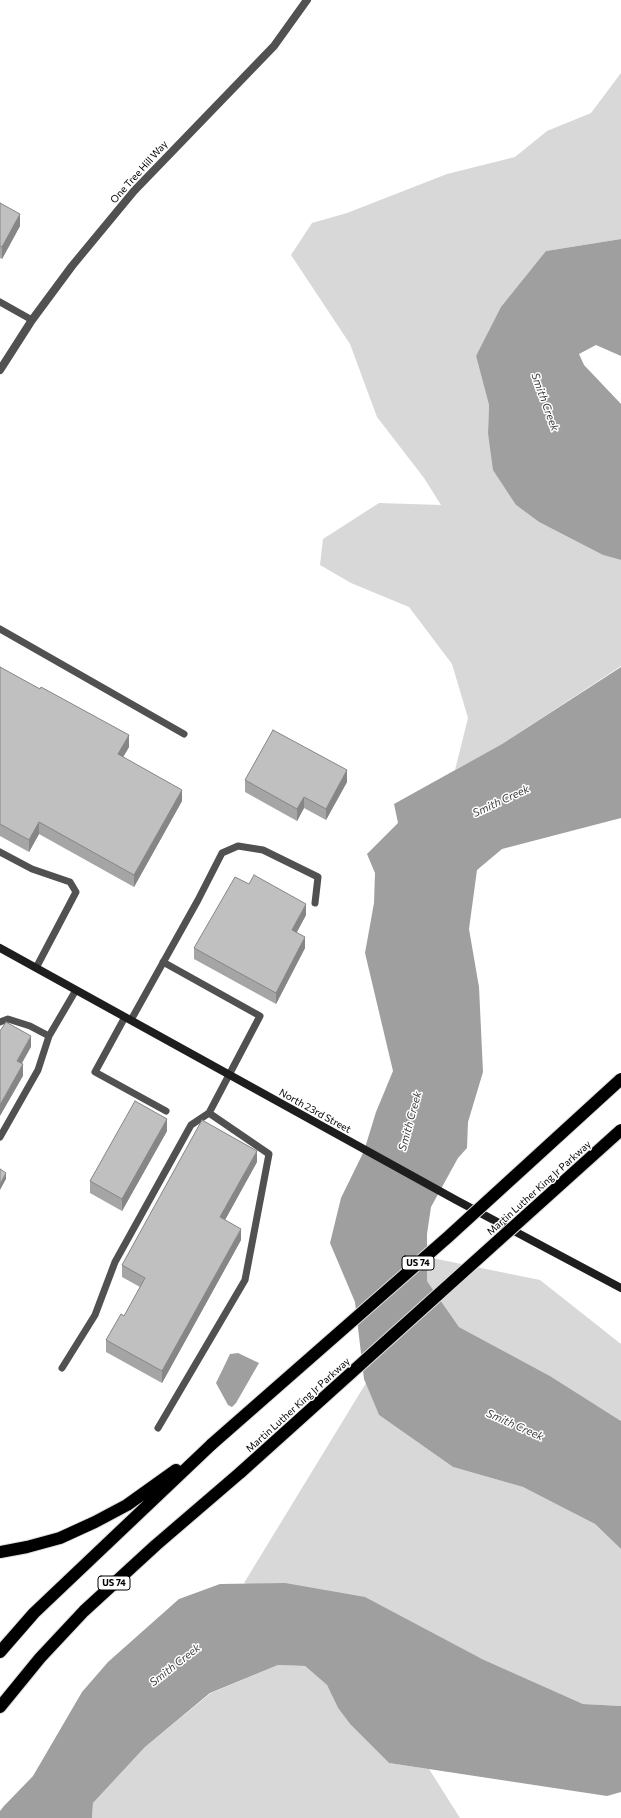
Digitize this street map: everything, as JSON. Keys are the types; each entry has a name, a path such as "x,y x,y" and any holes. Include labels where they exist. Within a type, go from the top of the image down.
{"highway":[{"name":"US 74","path":"0,1652 34,1613 212,1444 442,1242 621,1079"},
{"name":"Martin Luther King Jr Parkway","path":"0,1707 40,1658 84,1611 156,1544 241,1472 621,1130"},
{"path":"0,1552 27,1547 60,1538 95,1522 126,1505 212,1444"}],"main road":[{"name":"North 23rd Street","path":"0,948 456,1200 621,1288"}],"street":[{"name":"One Tree Hill Way","path":"0,370 32,320 72,266 134,191 274,46 307,0"}],"lane":[{"path":"0,302 32,320"},
{"path":"0,629 184,734"},
{"path":"166,1111 95,1072 163,962 198,900 222,853 238,846 263,850 318,877 315,903"},
{"path":"0,852 32,868 70,882 76,892 36,968"},
{"path":"62,1368 95,1315 115,1262 191,1125 209,1113 260,1016 163,962"},
{"path":"0,1137 38,1070 49,1036 76,990"},
{"path":"0,1022 8,1019 30,1026 49,1036"},
{"path":"158,1428 245,1280 269,1154 209,1113"}],"shaded area":[{"path":"621,73 621,239 546,251 476,356 489,405 488,433 516,505 539,522 603,555 621,560 621,666 502,744 455,770 468,718 452,664 409,607 351,583 320,565 323,539 379,503 441,505 424,478 377,417 350,344 291,255 312,223 347,213 447,174 515,157 547,131 591,113"},
{"path":"427,1257 540,1280 621,1344 621,1421 550,1376 459,1327 427,1281"},
{"path":"366,1383 379,1415 453,1467 523,1487 595,1524 621,1549 621,1706 583,1704 482,1659 244,1583"},
{"path":"278,1665 305,1666 327,1685 338,1708 350,1724 389,1763 429,1769 460,1818 92,1818 93,1803 145,1747 211,1693"}],"water":[{"name":"Smith Creek","path":"621,239 621,356 596,345 579,354 584,365 621,404 621,560 603,555 539,522 516,505 493,470 488,433 489,405 476,356 501,307 546,251"},
{"name":"Smith Creek","path":"621,667 621,818 502,849 477,870 469,929 479,987 483,1072 468,1122 467,1148 458,1158 431,1207 427,1234 427,1281 459,1327 550,1376 621,1421 621,1549 595,1524 523,1487 453,1467 379,1415 364,1379 355,1302 330,1243 341,1198 364,1151 376,1112 393,1071 365,953 374,903 375,873 367,854 398,823 394,804 502,744"},
{"path":"238,1353 259,1363 236,1403 232,1407 228,1405 216,1383 230,1354"},
{"name":"Smith Creek","path":"285,1583 365,1597 482,1659 583,1704 621,1706 621,1792 607,1796 389,1763 350,1724 338,1708 327,1685 305,1666 278,1665 210,1693 145,1747 93,1803 92,1818 0,1818 0,1811 33,1776 82,1692 108,1662 179,1599 220,1584"}],"building":[{"path":"0,203 20,214 2,247 0,246"},
{"path":"0,667 40,689 41,687 129,735 118,754 182,790 134,875 39,822 29,840 0,824"},
{"path":"273,730 347,770 326,809 304,797 297,809 245,780"},
{"path":"254,875 306,904 292,930 305,937 276,993 194,948 235,877 249,884"},
{"path":"6,1022 31,1036 17,1061 23,1064 0,1105 0,1031"},
{"path":"135,1101 167,1119 122,1199 90,1181"},
{"path":"202,1120 257,1151 220,1217 241,1229 162,1371 106,1340 121,1314 124,1316 145,1278 122,1265"},
{"path":"0,1169 6,1173 0,1184"}]}
